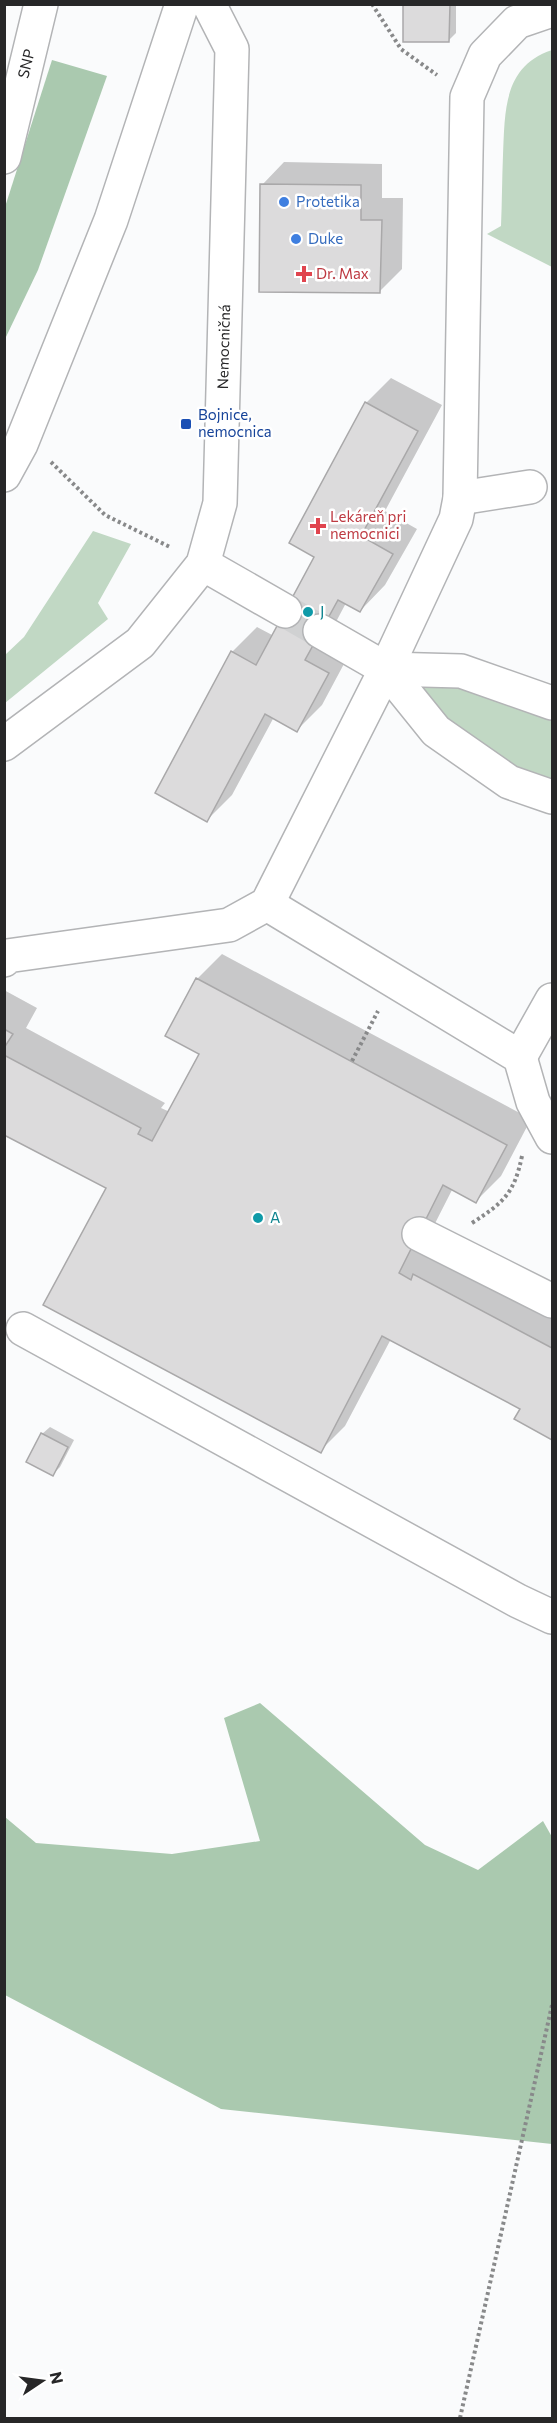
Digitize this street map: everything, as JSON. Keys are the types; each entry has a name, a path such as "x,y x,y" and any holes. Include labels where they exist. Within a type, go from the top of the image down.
{"street":[{"name":"SNP","path":"4,157 41,4"},
{"path":"4,475 21,444 111,220 182,4"},
{"name":"Nemocničná","path":"4,744 140,643 203,564 220,503 232,49 209,4"},
{"path":"5,957 229,925 267,904 387,669 456,519 460,498 467,97 486,55 517,22 552,9"},
{"path":"460,498 530,487"},
{"path":"203,564 285,611"},
{"path":"320,632 387,669 436,731 509,782 552,798"},
{"path":"387,669 461,671 552,703"},
{"path":"267,904 520,1057 533,1102 552,1137"},
{"path":"520,1057 552,1000"},
{"path":"428,1239 552,1301"},
{"path":"23,1329 507,1595 552,1617"}],"path":[{"path":"372,4 401,49 467,97"},
{"path":"44,455 105,515 138,530"},
{"path":"352,1061 362,1042"},
{"path":"428,1239 506,1200 517,1180 533,1102"},
{"path":"460,2418 552,2005"}],"green space":[{"path":"552,50 552,267 487,234 501,226 506,107 510,92 515,79 524,67 536,57"},
{"path":"52,60 107,76 38,270 5,339 5,207"},
{"path":"93,531 131,544 98,603 108,619 5,703 5,655 24,637"},
{"path":"417,682 473,684 537,708 552,720 552,786 515,773 451,727"},
{"path":"260,1703 425,1845 478,1870 543,1821 552,1837 552,2144 221,2109 5,1995 5,1817 36,1843 172,1854 260,1841 224,1718"}],"building":[{"path":"403,4 450,4 449,42 403,42"},
{"path":"260,184 361,185 361,220 382,220 380,293 259,292"},
{"name":"J","path":"365,402 418,431 361,536 393,554 360,612 338,600 305,660 329,673 297,732 265,714 207,822 155,793 231,651 256,665 314,557 289,543"},
{"name":"A","path":"196,978 507,1145 476,1203 443,1185 399,1273 411,1280 413,1274 552,1348 552,1440 514,1419 520,1409 382,1336 321,1453 43,1305 106,1188 4,1135 4,1055 141,1128 138,1134 152,1141 199,1054 165,1036"},
{"path":"4,1029 13,1034 4,1048"},
{"path":"41,1433 68,1447 53,1476 26,1462"}],"tunnel":[{"path":"285,611 320,631"}],"place":[{"name":"Protetika","path":"284,202"},
{"name":"Duke","path":"296,239"},
{"name":"Dr. Max","path":"304,274"},
{"name":"Bojnice, nemocnica","path":"186,424"},
{"name":"Lekáreň pri nemocnici","path":"318,526"},
{"name":"J","path":"308,612"},
{"name":"A","path":"258,1218"}]}
